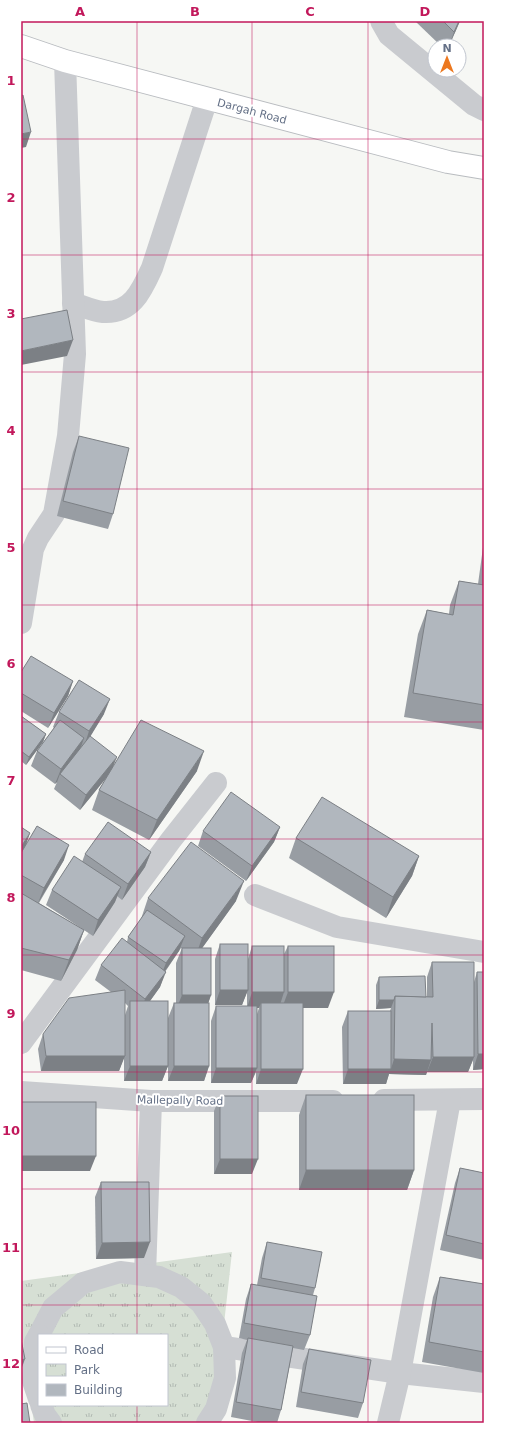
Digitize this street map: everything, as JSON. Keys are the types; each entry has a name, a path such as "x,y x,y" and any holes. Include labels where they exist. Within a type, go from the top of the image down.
{"main road":[{"name":"Dargah Road","path":"21,46 65,61 207,99 448,162 484,168"}],"street":[{"path":"381,21 389,35 474,105 484,110"},
{"path":"21,623 33,549 38,538 54,514 68,436 75,354 65,61"},
{"path":"73,303 103,312 115,311 132,305 142,292 152,268 207,99"},
{"path":"21,1042 216,782"},
{"path":"255,895 337,927 484,952"},
{"path":"73,938 91,949"},
{"name":"Mallepally Road","path":"21,1092 151,1101 484,1099"},
{"path":"388,1423 400,1372 450,1100"},
{"path":"145,1275 151,1101"},
{"path":"40,1334 53,1308 83,1283 120,1272 159,1277 181,1287 201,1303 215,1324 224,1347 225,1378 216,1409 207,1423"},
{"path":"31,1387 35,1342 38,1337"},
{"path":"224,1347 400,1372 484,1382"},
{"path":"41,1406 44,1415 51,1423"}],"green space":[{"path":"232,1252 213,1423 34,1423 21,1332 21,1281"}],"building":[{"path":"443,21 459,21 454,32"},
{"path":"23,95 31,132 21,134 21,96"},
{"path":"67,310 73,340 21,351 21,319"},
{"path":"79,436 129,448 113,514 63,501"},
{"path":"459,581 484,585 484,705 413,693 427,610 453,615"},
{"path":"31,656 73,681 54,713 21,693 21,672"},
{"path":"79,680 110,699 89,731 59,712"},
{"path":"21,716 46,734 29,757 21,751"},
{"path":"60,720 84,738 61,769 37,751"},
{"path":"141,720 204,751 157,820 99,790"},
{"path":"90,736 117,757 86,795 60,774"},
{"path":"231,792 280,827 252,866 203,831"},
{"path":"322,797 419,856 393,897 296,838"},
{"path":"108,822 151,852 128,884 85,854"},
{"path":"37,826 69,845 44,888 21,875 21,853"},
{"path":"21,827 30,833 21,847"},
{"path":"191,842 244,881 202,938 148,898"},
{"path":"74,856 121,887 98,920 52,890"},
{"path":"21,893 84,930 69,960 21,948"},
{"path":"147,910 185,936 166,963 128,937"},
{"path":"122,938 166,972 145,999 101,965"},
{"path":"220,944 248,944 248,990 220,990"},
{"path":"252,946 284,946 284,992 252,992"},
{"path":"288,946 334,946 334,992 288,992"},
{"path":"182,948 211,948 211,995 182,995"},
{"path":"432,962 474,962 474,1057 433,1057 432,1023 431,1060 394,1059 395,996 433,997"},
{"path":"477,972 484,972 484,1054 478,1054"},
{"path":"425,976 426,997 395,996 394,1000 379,1000 379,977"},
{"path":"125,990 125,1056 46,1056 43,1034 69,998"},
{"path":"130,1001 168,1001 168,1066 130,1066"},
{"path":"174,1003 209,1003 209,1066 174,1066"},
{"path":"261,1003 303,1003 303,1069 261,1069"},
{"path":"216,1006 257,1006 257,1068 216,1068"},
{"path":"348,1011 391,1011 391,1069 348,1069"},
{"path":"306,1095 414,1095 414,1170 306,1170"},
{"path":"220,1096 258,1096 258,1159 220,1159"},
{"path":"21,1102 96,1102 96,1156 21,1156"},
{"path":"460,1168 484,1173 484,1244 446,1235"},
{"path":"101,1182 149,1182 150,1242 102,1243"},
{"path":"267,1242 322,1252 315,1288 261,1278"},
{"path":"440,1277 484,1284 484,1352 429,1342"},
{"path":"251,1284 317,1296 310,1335 244,1323"},
{"path":"248,1338 293,1346 281,1410 236,1402"},
{"path":"21,1339 25,1359 21,1360"},
{"path":"309,1349 371,1360 363,1403 301,1392"},
{"path":"27,1403 30,1423 21,1423 21,1404"}]}
